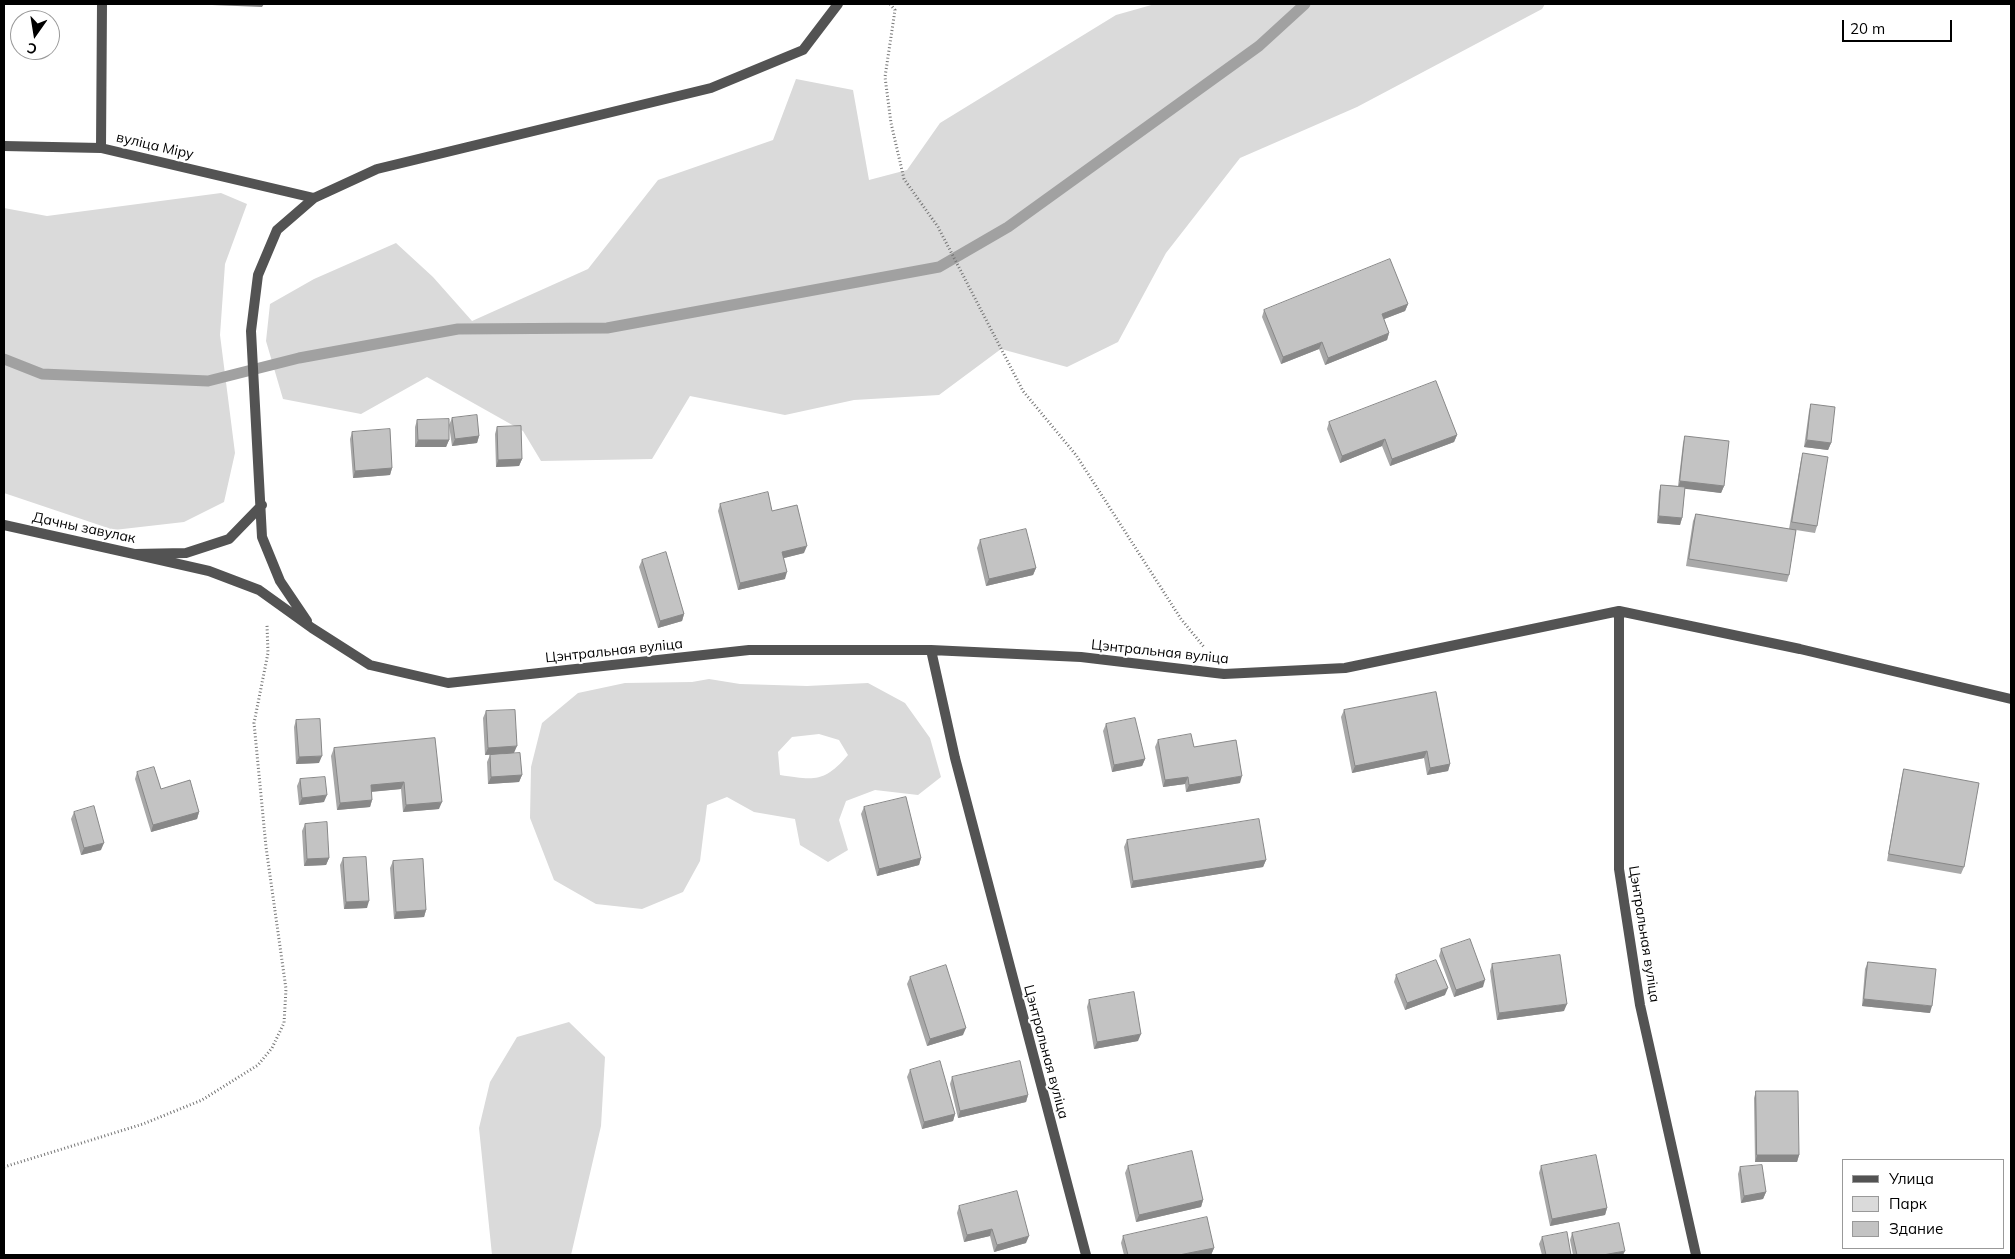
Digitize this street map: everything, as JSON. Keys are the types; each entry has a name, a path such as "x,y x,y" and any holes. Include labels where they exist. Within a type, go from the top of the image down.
{"street":[{"name":"вуліца Міру","path":"102,4 101,148 314,198"},
{"name":"Цэнтральная вуліца","path":"312,628 280,580 262,537 262,505 253,392 251,331 258,275 277,230 314,198 378,169 711,88 802,50 838,4"},
{"path":"4,146 101,148"},
{"name":"Дачны завулак","path":"4,525 134,554 186,553 229,539 262,505"},
{"name":"Цэнтральная вуліца","path":"134,554 210,571 263,593 312,628 370,665 448,683 748,650 931,650 1080,657 1224,674 1344,668 1619,611 1800,649 2011,699"},
{"name":"Цэнтральная вуліца","path":"1619,611 1619,869 1640,1005 1696,1255"},
{"name":"Цэнтральная вуліца","path":"931,650 955,758 1086,1255"}],"path":[{"path":"890,4 894,10 885,77 890,123 904,179 938,227 1023,391 1076,455 1182,619 1224,674"},
{"path":"4,1167 143,1124 202,1100 258,1065 272,1048 284,1023 286,989 266,848 254,723 268,653 267,620 263,593"}],"green space":[{"path":"1155,4 1545,4 1542,9 1357,107 1240,158 1166,253 1118,342 1067,367 1001,349 939,395 854,400 785,415 690,396 652,459 541,461 523,431 427,377 361,414 283,399 266,341 270,304 314,279 396,243 433,277 472,321 588,269 658,180 773,140 796,79 853,90 869,180 907,170 940,123 1116,15"},
{"path":"221,193 247,204 225,264 220,335 235,453 224,502 184,522 114,530 4,493 4,208 47,216"},
{"path":"709,679 740,684 807,686 868,683 905,703 930,738 941,777 918,795 875,790 846,801 839,820 848,850 828,862 800,845 795,819 754,812 727,797 707,805 700,861 683,892 642,909 596,904 554,880 530,818 531,767 542,723 578,693 625,683 692,682","holes":["819,734 839,740 848,755 832,771 825,775 810,778 780,775 778,752 792,737"]},
{"path":"569,1022 605,1057 601,1126 571,1255 492,1255 479,1128 490,1082 517,1037"}],"building":[{"path":"1390,259 1408,304 1382,314 1389,333 1328,358 1322,342 1283,357 1264,310"},
{"path":"1436,381 1457,435 1392,459 1385,439 1342,456 1329,422"},
{"path":"1811,404 1835,407 1831,443 1807,440"},
{"path":"477,415 479,436 455,439 452,418"},
{"path":"449,419 449,440 418,440 417,420"},
{"path":"521,426 522,459 498,460 497,427"},
{"path":"390,429 392,468 355,471 352,432"},
{"path":"1685,436 1729,441 1724,486 1680,481"},
{"path":"1803,453 1828,457 1817,526 1792,522"},
{"path":"1661,485 1685,487 1682,518 1659,516"},
{"path":"768,492 772,511 797,505 807,546 782,552 787,572 740,583 720,504"},
{"path":"1696,514 1796,530 1789,575 1689,559"},
{"path":"1026,529 1036,568 989,579 980,540"},
{"path":"666,552 684,614 660,621 642,560"},
{"path":"1436,692 1450,764 1430,768 1427,751 1355,766 1344,710"},
{"path":"515,710 517,746 488,748 486,711"},
{"path":"1135,718 1145,759 1114,765 1106,724"},
{"path":"320,719 322,756 299,757 296,720"},
{"path":"1191,734 1194,747 1236,740 1242,776 1189,785 1188,777 1165,780 1158,740"},
{"path":"435,738 442,802 406,805 404,782 371,785 372,800 340,803 334,748"},
{"path":"520,753 522,775 491,777 490,755"},
{"path":"154,767 161,789 190,780 199,812 153,825 137,772"},
{"path":"1904,769 1979,783 1964,867 1889,854"},
{"path":"325,777 327,795 302,798 300,779"},
{"path":"906,797 921,858 879,869 864,807"},
{"path":"94,806 104,843 84,848 74,812"},
{"path":"1259,819 1266,860 1133,881 1127,840"},
{"path":"327,822 329,858 307,859 305,824"},
{"path":"366,857 369,901 346,902 343,858"},
{"path":"423,859 426,910 396,912 393,861"},
{"path":"1470,939 1485,980 1456,990 1441,949"},
{"path":"1560,955 1567,1004 1499,1013 1492,964"},
{"path":"1436,960 1448,988 1407,1003 1396,975"},
{"path":"1868,962 1936,969 1932,1006 1864,999"},
{"path":"946,965 966,1028 930,1039 910,977"},
{"path":"1134,992 1141,1034 1097,1042 1089,1000"},
{"path":"940,1061 955,1114 924,1122 910,1070"},
{"path":"1020,1061 1028,1095 960,1111 952,1077"},
{"path":"1756,1091 1798,1091 1799,1155 1757,1155"},
{"path":"1192,1151 1203,1200 1139,1215 1128,1166"},
{"path":"1596,1155 1607,1208 1552,1219 1541,1166"},
{"path":"1762,1165 1766,1192 1744,1196 1740,1167"},
{"path":"1017,1191 1029,1236 997,1245 992,1229 967,1235 959,1206"},
{"path":"1207,1217 1214,1248 1179,1255 1128,1255 1123,1236"},
{"path":"1619,1223 1625,1251 1603,1255 1577,1255 1572,1233"},
{"path":"1567,1232 1571,1255 1546,1255 1542,1237"}],"waterway":[{"path":"4,359 42,374 208,381 299,358 458,329 607,328 939,267 1008,227 1259,46 1305,4"}]}
